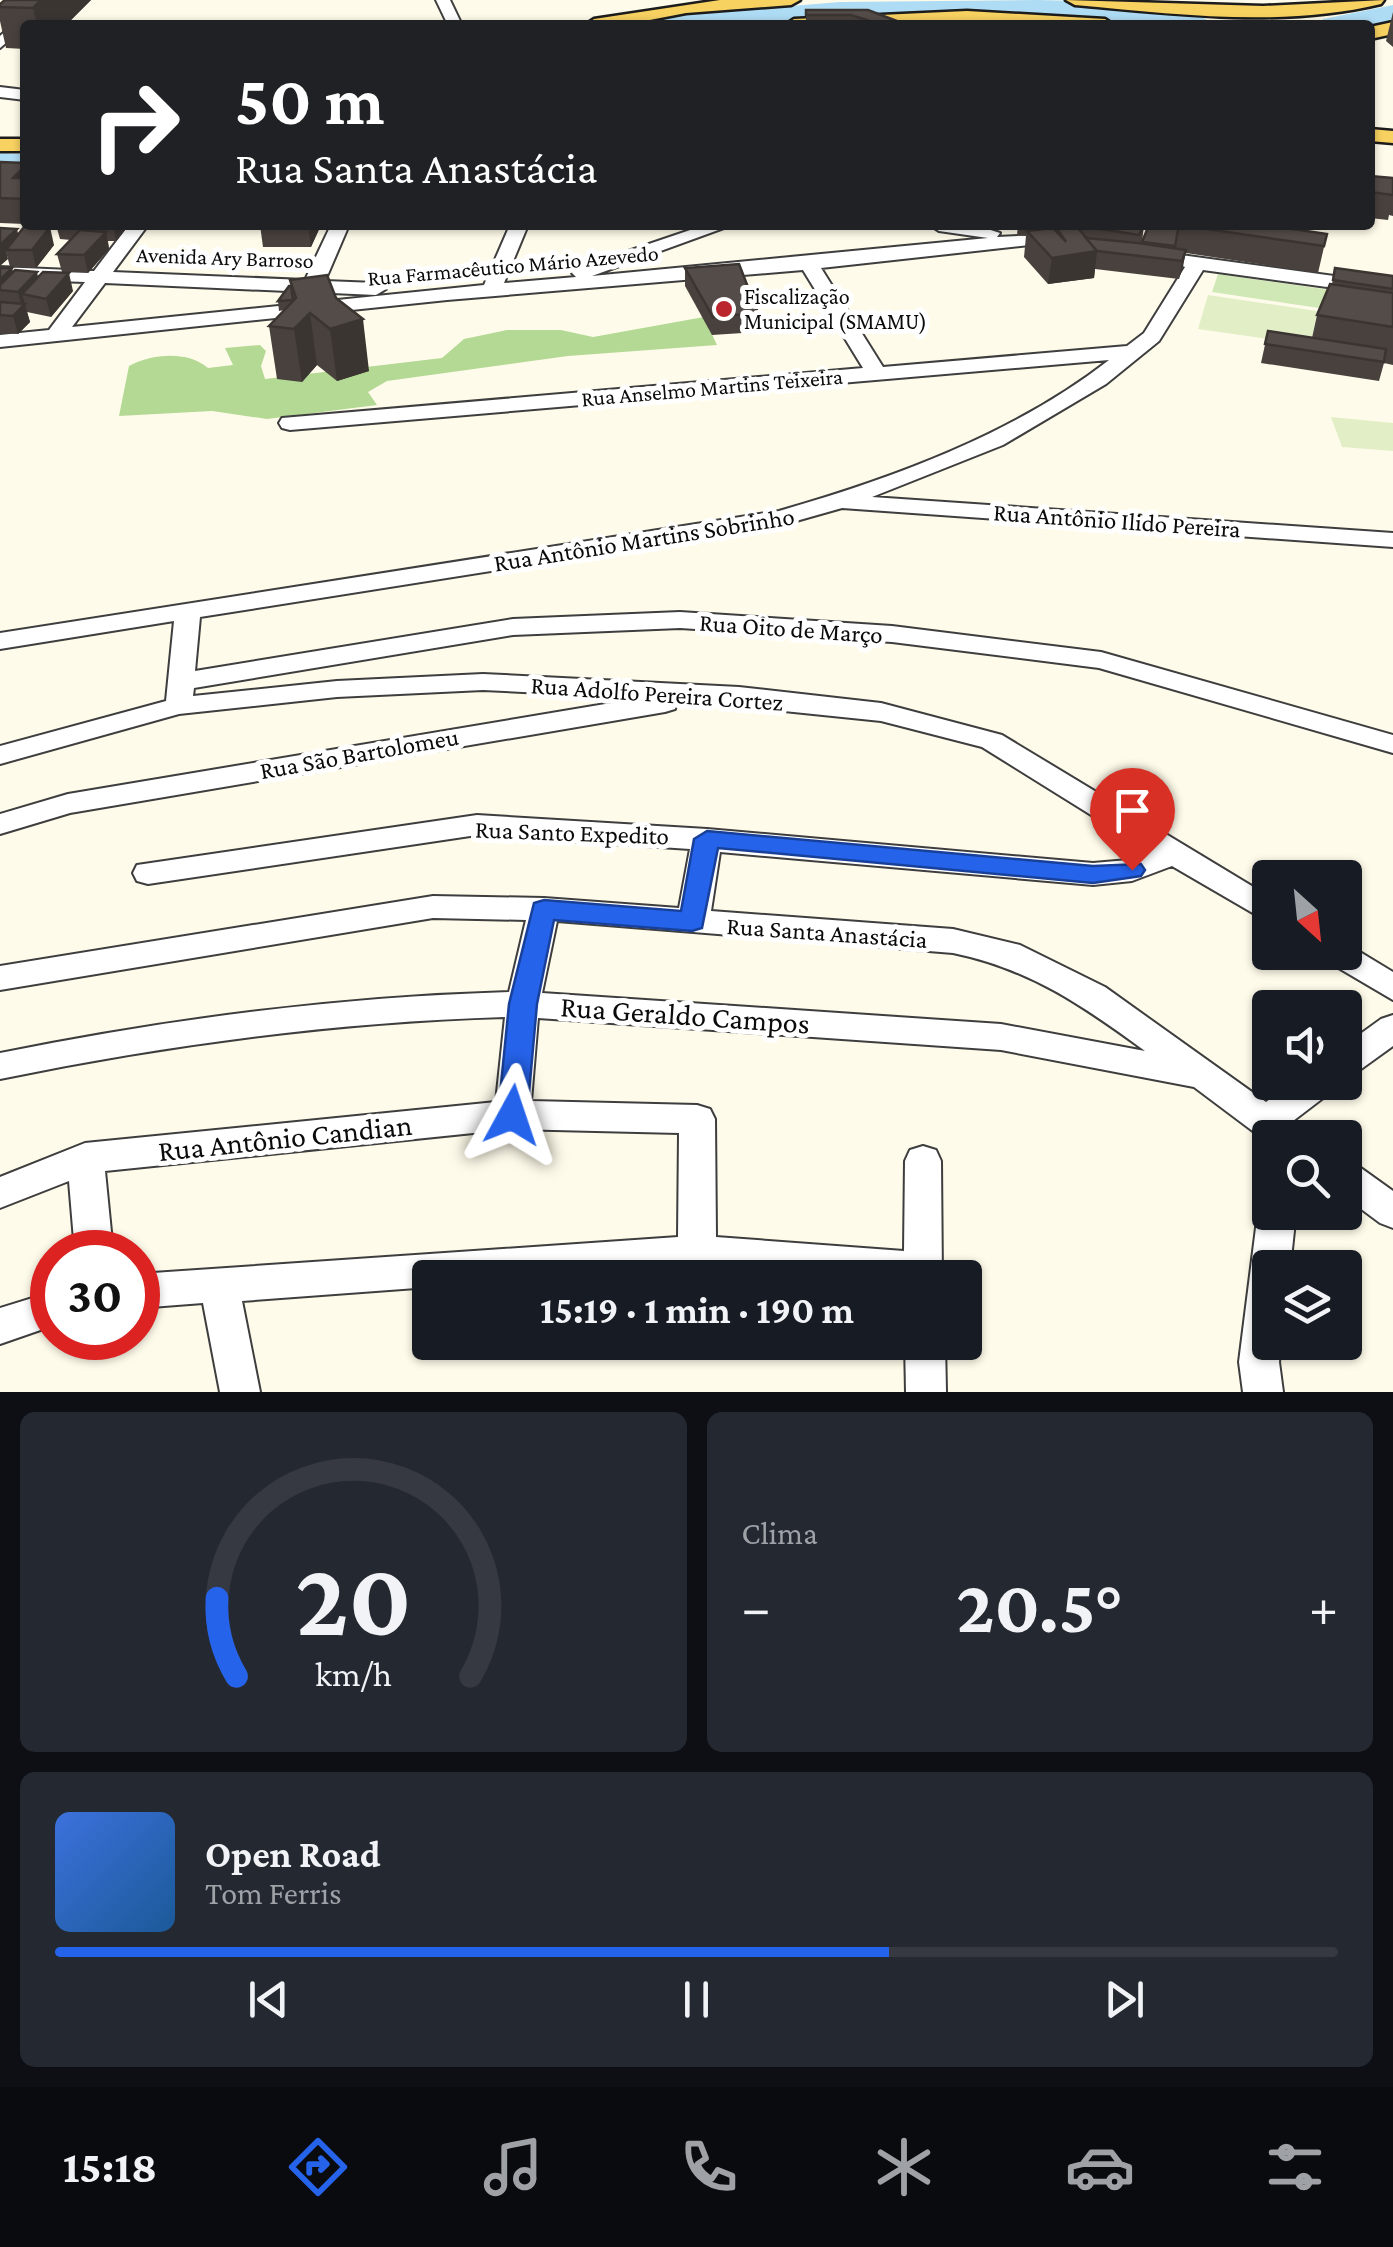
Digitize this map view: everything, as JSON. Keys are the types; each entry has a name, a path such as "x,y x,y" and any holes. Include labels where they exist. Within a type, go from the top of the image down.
{"main road":[{"path":"615,20 681,4 791,0"},
{"path":"1075,0 1267,12 1374,0"},
{"path":"837,20 871,16 1031,20"}],"street":[{"path":"26,20 48,0"},
{"path":"0,44 20,26"},
{"path":"55,336 135,230"},
{"path":"313,285 338,230"},
{"path":"491,291 517,230"},
{"path":"533,289 708,230"},
{"name":"Rua Farmacêutico Mário Azevedo","path":"0,340 448,294 1040,241 971,230"},
{"path":"1160,258 1393,290"},
{"path":"808,264 876,373"},
{"name":"Rua Antônio Martins Sobrinho","path":"0,641 782,518 840,502 996,440 1098,379 1152,338 1197,264"},
{"name":"Avenida Ary Barroso","path":"0,273 448,294"},
{"name":"Rua Anselmo Martins Teixeira","path":"290,423 1134,352"},
{"name":"Rua Antônio Ilido Pereira","path":"840,502 1393,540"},
{"path":"180,694 188,612"},
{"name":"Rua Oito de Março","path":"180,694 513,627 680,620 892,634 1101,660 1393,744"},
{"name":"Rua Adolfo Pereira Cortez","path":"0,755 180,694 482,682 720,694 881,712 992,741 1252,901"},
{"name":"Rua São Bartolomeu","path":"0,824 68,804 720,694"},
{"name":"Rua Santo Expedito","path":"148,874 477,825 707,839 1093,874 1132,870 1174,853"},
{"path":"692,921 707,839"},
{"name":"Rua Santa Anastácia","path":"0,978 434,907 544,910 953,941 1010,953 1093,996 1203,1075"},
{"path":"512,1115 523,1004 544,910"},
{"path":"1362,968 1393,988"},
{"name":"Rua Geraldo Campos","path":"0,1066 117,1042 374,1011 523,1004 1001,1036 1203,1075 1264,1120"},
{"path":"1362,1051 1393,1028"},
{"name":"Rua Antônio Candian","path":"0,1193 86,1158 512,1115 697,1119 698,1252"},
{"path":"86,1158 92,1230"},
{"path":"923,1260 924,1161"},
{"path":"1362,1190 1393,1212"},
{"path":"160,1290 698,1252 780,1260"},
{"path":"218,1284 240,1392"},
{"path":"0,1326 30,1316"},
{"path":"925,1360 926,1392"},
{"path":"1260,1360 1263,1392"}],"green space":[{"path":"1218,274 1393,299 1393,319 1212,292"},
{"path":"1208,295 1317,311 1311,345 1198,329"},
{"path":"704,317 717,345 568,356 387,381 368,392 377,405 267,419 212,411 119,416 129,366 158,357 190,358 208,368 233,365 225,348 260,345 266,351 261,366 265,379 442,358 464,339 507,330 561,330 593,337"},
{"path":"1331,417 1393,423 1393,451 1342,447"}],"building":[{"path":"5,0 41,0 33,8 0,7"},
{"path":"806,10 868,10 894,20 866,20 851,15 806,15"},
{"path":"0,162 20,163 20,171 13,178 20,178 20,199 0,198"},
{"path":"1375,176 1393,178 1393,195 1375,193"},
{"path":"0,228 17,229 0,245"},
{"path":"22,230 48,230 32,250 6,250"},
{"path":"80,230 106,232 84,255 57,254"},
{"path":"1055,230 1066,242 1058,230 1080,230 1097,251 1052,258 1027,231"},
{"path":"1106,230 1142,230 1139,235"},
{"path":"1147,230 1178,230 1175,246 1142,242"},
{"path":"1214,230 1300,230 1327,234 1324,246"},
{"path":"1086,238 1186,250 1182,261 1097,251"},
{"path":"739,264 758,313 713,317 685,268"},
{"path":"0,268 12,268 0,280"},
{"path":"1335,268 1393,276 1393,289 1333,280"},
{"path":"15,270 37,272 18,292 0,290 0,285"},
{"path":"43,272 69,273 46,299 22,294"},
{"path":"327,275 336,298 363,319 330,329 310,313 294,329 269,326 296,298 290,280"},
{"path":"1330,284 1393,293 1393,327 1317,315"},
{"path":"289,286 293,300 278,301"},
{"path":"0,302 25,304 13,316 0,315"},
{"path":"1268,331 1386,349 1384,362 1265,344"}],"waterway":[{"path":"720,20 839,10 979,6 1079,9 1164,20"},
{"path":"1357,20 1393,13"},
{"path":"0,162 20,163"}],"place":[{"name":"Fiscalização Municipal (SMAMU)","path":"724,309"}],"route":[{"path":"512,1115 523,1004 544,910 692,921 707,839 1093,874 1132,870"}]}
